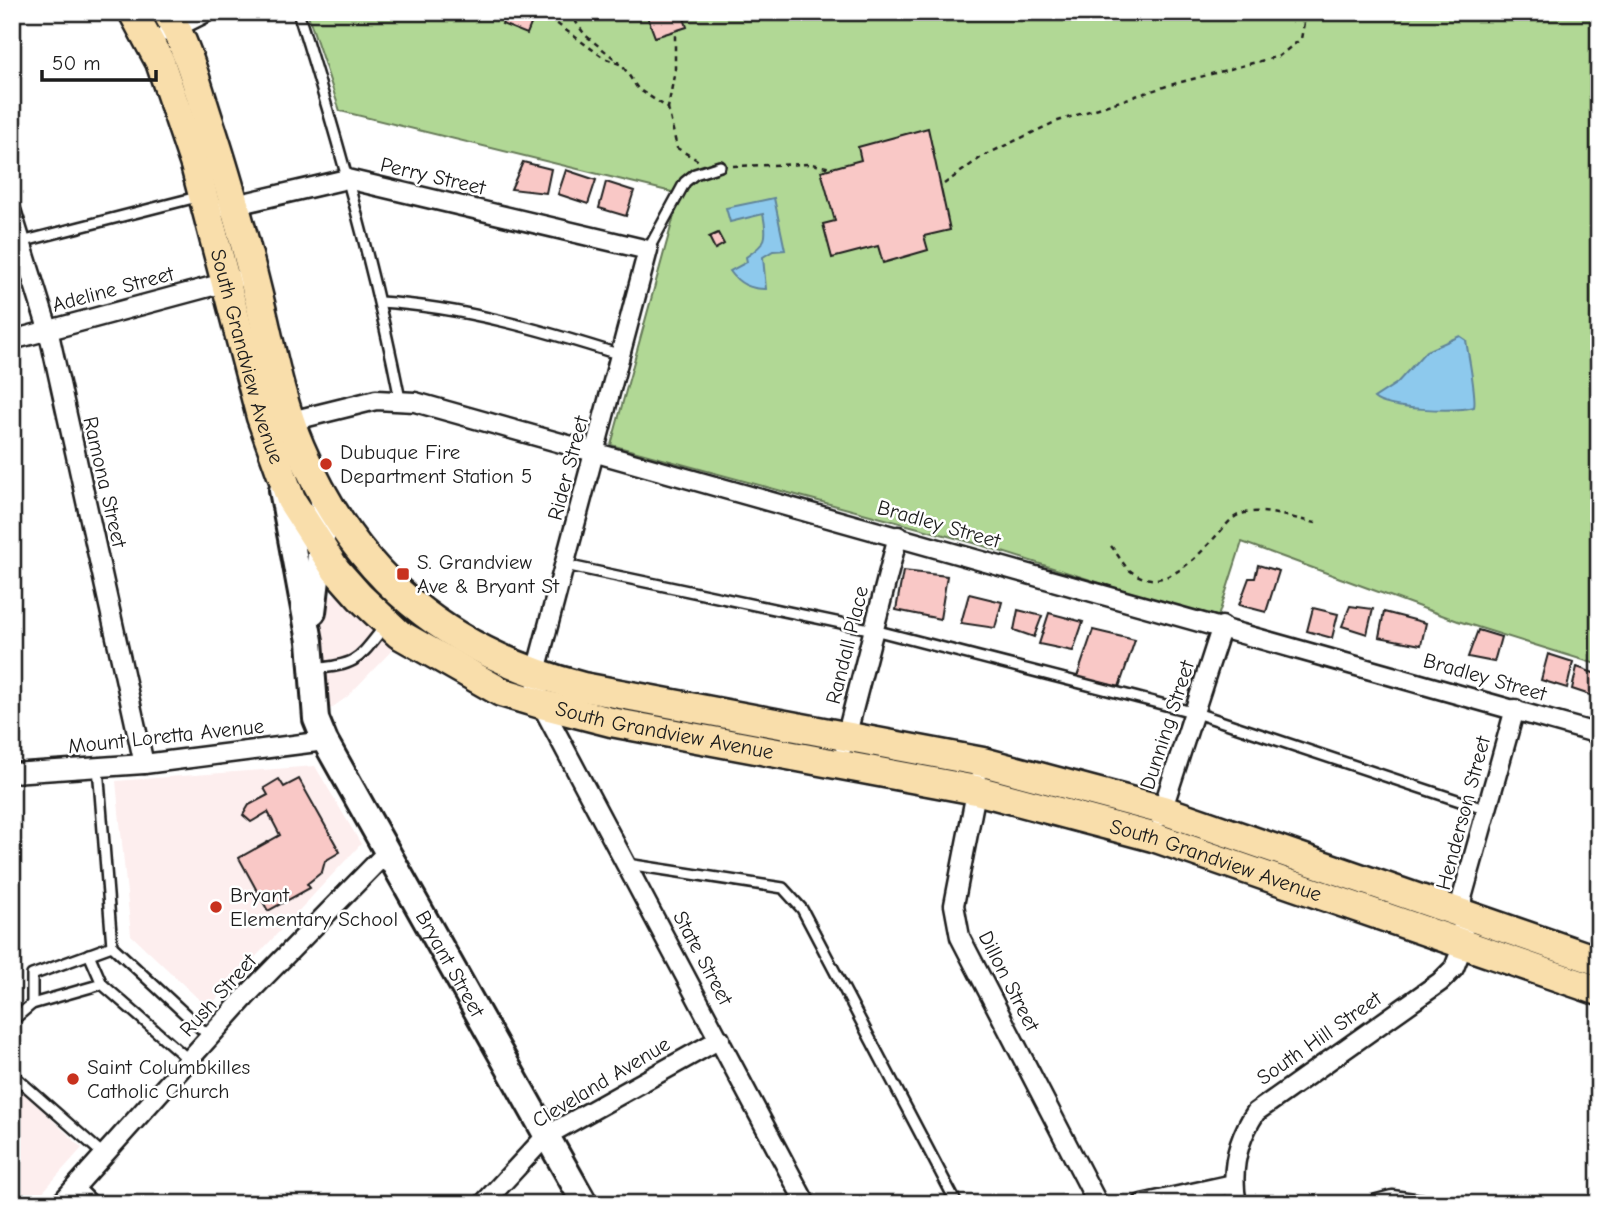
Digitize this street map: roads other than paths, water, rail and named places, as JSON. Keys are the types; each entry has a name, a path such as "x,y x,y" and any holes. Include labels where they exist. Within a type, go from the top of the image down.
{"main road":[{"name":"South Grandview Avenue","path":"133,12 160,62 205,204 225,283 278,425 360,551 408,601 471,646 535,675 846,738 983,762 1163,810 1463,930 1599,991"},
{"name":"South Grandview Avenue","path":"171,20 192,65 237,205 254,276 278,425 276,462 291,500 320,547 352,589 387,623 439,659 501,692 541,704 611,722 976,790 1153,837 1463,930 1599,961"},
{"path":"276,462 310,641"},
{"path":"310,641 325,505 321,488"},
{"path":"314,600 327,587 341,585 352,589"},
{"name":"Bryant Street","path":"310,641 316,719 325,741 585,1204"}],"street":[{"path":"148,41 171,20 206,12"},
{"name":"Perry Street","path":"205,204 237,205 346,179 648,250"},
{"name":"Ramona Street","path":"12,213 48,329 144,764"},
{"name":"Rider Street","path":"558,734 541,704 535,675 648,250"},
{"name":"Adeline Street","path":"12,340 254,276"},
{"name":"Bradley Street","path":"278,425 376,400 400,399 1222,626 1599,734"},
{"name":"Randall Place","path":"839,765 898,536"},
{"name":"Dunning Street","path":"1153,837 1196,713 1222,626"},
{"name":"Henderson Street","path":"1463,930 1462,898 1515,709"},
{"name":"State Street","path":"558,734 806,1204"},
{"name":"Mount Loretta Avenue","path":"12,773 144,764 325,741"},
{"name":"Dillon Street","path":"983,762 954,905 960,937 1098,1204"},
{"name":"Rush Street","path":"60,1204 210,1037 346,891 386,853"},
{"name":"South Hill Street","path":"1237,1204 1233,1184 1238,1150 1256,1112 1448,975 1463,930"},
{"name":"Cleveland Avenue","path":"483,1204 546,1136 720,1039"},
{"path":"1142,1204 1233,1184"},
{"path":"74,1189 89,1204"},
{"path":"1377,1204 1405,1200 1421,1204"}],"lane":[{"path":"298,12 380,302 400,399"},
{"path":"648,250 685,182 695,174 720,166"},
{"path":"21,242 205,204"},
{"path":"380,302 428,305 528,326 621,355"},
{"path":"565,565 874,630 1196,713 1487,810"},
{"path":"313,669 340,666 358,659 387,623"},
{"path":"98,767 112,946 210,1037"},
{"path":"627,864 783,888 802,909 957,1204"},
{"path":"32,1004 32,975 112,946"},
{"path":"89,954 102,984 189,1060"},
{"path":"12,1021 32,1004 102,984"},
{"path":"12,1074 104,1155"}],"water":[{"path":"774,198 785,250 773,251 763,257 766,289 755,288 745,285 730,271 747,262 746,257 762,244 765,234 763,214 730,222 726,208"},
{"path":"1460,336 1466,340 1474,407 1422,409 1393,405 1374,398 1397,383 1426,351"}],"place":[{"name":"Dubuque Fire Department Station 5","path":"326,464"},
{"name":"S. Grandview Ave & Bryant St","path":"403,574"},
{"name":"Bryant Elementary School","path":"216,907"},
{"name":"Saint Columbkilles Catholic Church","path":"73,1079"}]}
